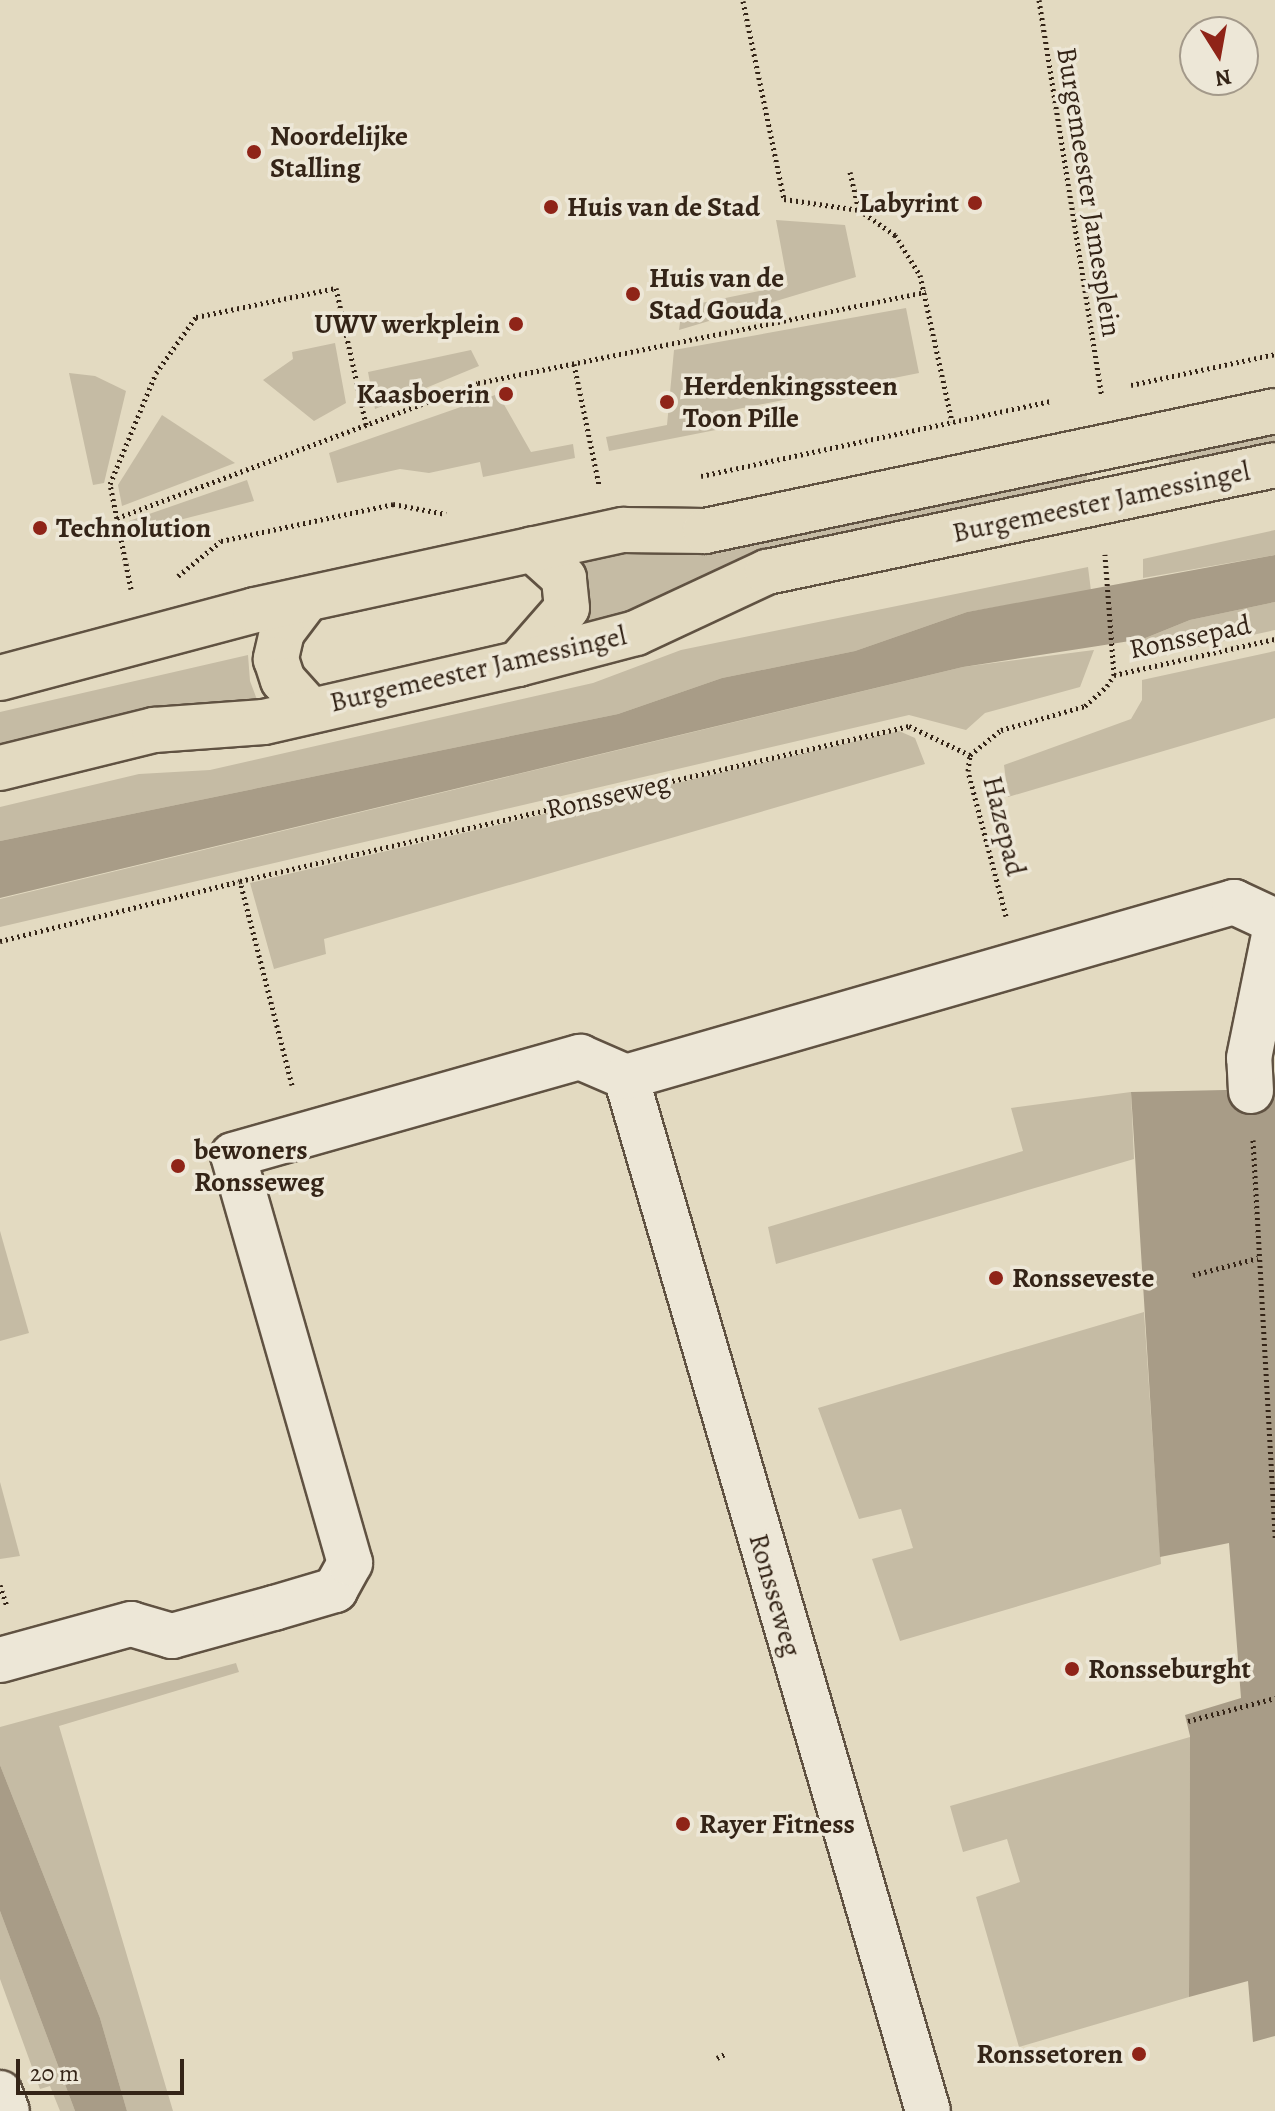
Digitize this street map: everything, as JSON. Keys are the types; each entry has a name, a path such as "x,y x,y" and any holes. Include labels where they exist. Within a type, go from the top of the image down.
{"main road":[{"name":"Burgemeester Jamessingel","path":"0,678 307,599 532,549 623,530 705,531 1275,411"},
{"name":"Burgemeester Jamessingel","path":"0,768 154,730 264,722 309,709 518,664 636,633 767,572 1275,465"},
{"path":"518,664 567,608 564,578 532,549"},
{"path":"307,599 282,632 276,659 283,680 309,709"}],"street":[{"path":"0,1660 131,1624 172,1636 335,1590 350,1563 233,1155 580,1057 626,1077 1234,902 1275,921"},
{"path":"1258,1069 1275,930"},
{"name":"Ronsseweg","path":"626,1077 928,2111"},
{"path":"0,2093 7,2111"}],"path":[{"name":"Burgemeester Jamesplein","path":"1039,0 1102,391"},
{"path":"743,1 784,199 859,210 895,235 911,256 926,292 952,422"},
{"path":"850,172 859,210"},
{"path":"133,597 110,484 156,373 196,317 336,288 366,425"},
{"path":"117,518 478,383 926,292"},
{"path":"574,364 602,500"},
{"path":"1104,548 1114,675"},
{"name":"Ronssepad","path":"1114,675 1275,639"},
{"name":"Hazepad","path":"1019,963 968,771 970,755 1001,730 1085,706 1114,675"},
{"name":"Ronsseweg","path":"0,941 240,881 909,726 970,755"},
{"path":"240,881 305,1136"},
{"path":"1258,1069 1258,1258 1275,1539"},
{"path":"1193,1275 1258,1258"},
{"path":"1188,1721 1275,1698"},
{"path":"717,2058 725,2054"}],"shaded area":[{"path":"776,220 845,225 856,277 679,330 682,307 788,285"},
{"path":"906,308 919,373 733,410 736,426 609,451 606,437 667,425 674,350"},
{"path":"335,343 346,403 314,421 263,380 293,359 292,352"},
{"path":"471,350 479,366 375,409 368,372"},
{"path":"69,373 95,376 126,391 104,483 93,485"},
{"path":"498,394 531,452 573,444 575,458 483,477 480,462 429,473 400,469 337,483 329,453"},
{"path":"162,415 235,463 122,506 118,485"},
{"path":"1275,431 1275,453 1170,475 1168,453"},
{"path":"1086,473 1088,483 568,634 576,555 709,548"},
{"path":"247,480 254,501 132,532 129,521"},
{"path":"1275,530 1275,555 1143,578 1143,559"},
{"path":"1275,555 1275,602 1190,620 1143,639 963,667 0,898 0,841 618,714 722,678 855,651 967,612"},
{"path":"1088,567 1091,591 967,612 855,651 722,678 618,714 0,841 0,807 139,774 210,770 593,683 681,650"},
{"path":"1275,602 1275,630 1151,657 1143,639 1190,620"},
{"path":"1094,650 1080,687 985,713 966,730 909,715 0,927 0,899 963,667"},
{"path":"1275,651 1275,718 1008,797 1004,765 1131,719 1142,700 1142,680"},
{"path":"248,655 250,681 262,713 0,756 0,712"},
{"path":"899,731 915,738 925,764 324,939 326,954 274,969 250,883"},
{"path":"1275,1089 1275,2036 1253,2042 1248,1981 1189,1997 1190,1736 1185,1715 1241,1698 1229,1543 1160,1557 1131,1092"},
{"path":"1131,1092 1134,1159 776,1264 768,1227 1023,1151 1011,1108"},
{"path":"0,1231 29,1333 0,1341"},
{"path":"1144,1312 1161,1564 900,1641 872,1559 913,1548 901,1509 859,1519 818,1408"},
{"path":"0,1482 20,1556 0,1559"},
{"path":"236,1663 239,1672 59,1726 173,2111 127,2111 100,2018 0,1765 0,1727"},
{"path":"1190,1737 1189,1997 1019,2047 976,1897 1020,1882 1007,1839 963,1852 950,1806"},
{"path":"0,1765 100,2018 127,2111 75,2111 0,1911"},
{"path":"0,1911 75,2111 60,2111 50,2086 40,2089 0,1979"}],"place":[{"name":"Noordelijke Stalling","path":"254,152"},
{"name":"Labyrint","path":"975,203"},
{"name":"Huis van de Stad","path":"551,207"},
{"name":"Huis van de Stad Gouda","path":"633,294"},
{"name":"UWV werkplein","path":"516,324"},
{"name":"Kaasboerin","path":"506,394"},
{"name":"Herdenkingssteen Toon Pille","path":"667,402"},
{"name":"Technolution","path":"40,528"},
{"name":"bewoners Ronsseweg","path":"178,1166"},
{"name":"Ronsseveste","path":"996,1278"},
{"name":"Ronsseburght","path":"1072,1669"},
{"name":"Rayer Fitness","path":"683,1824"},
{"name":"Ronssetoren","path":"1139,2054"}]}
